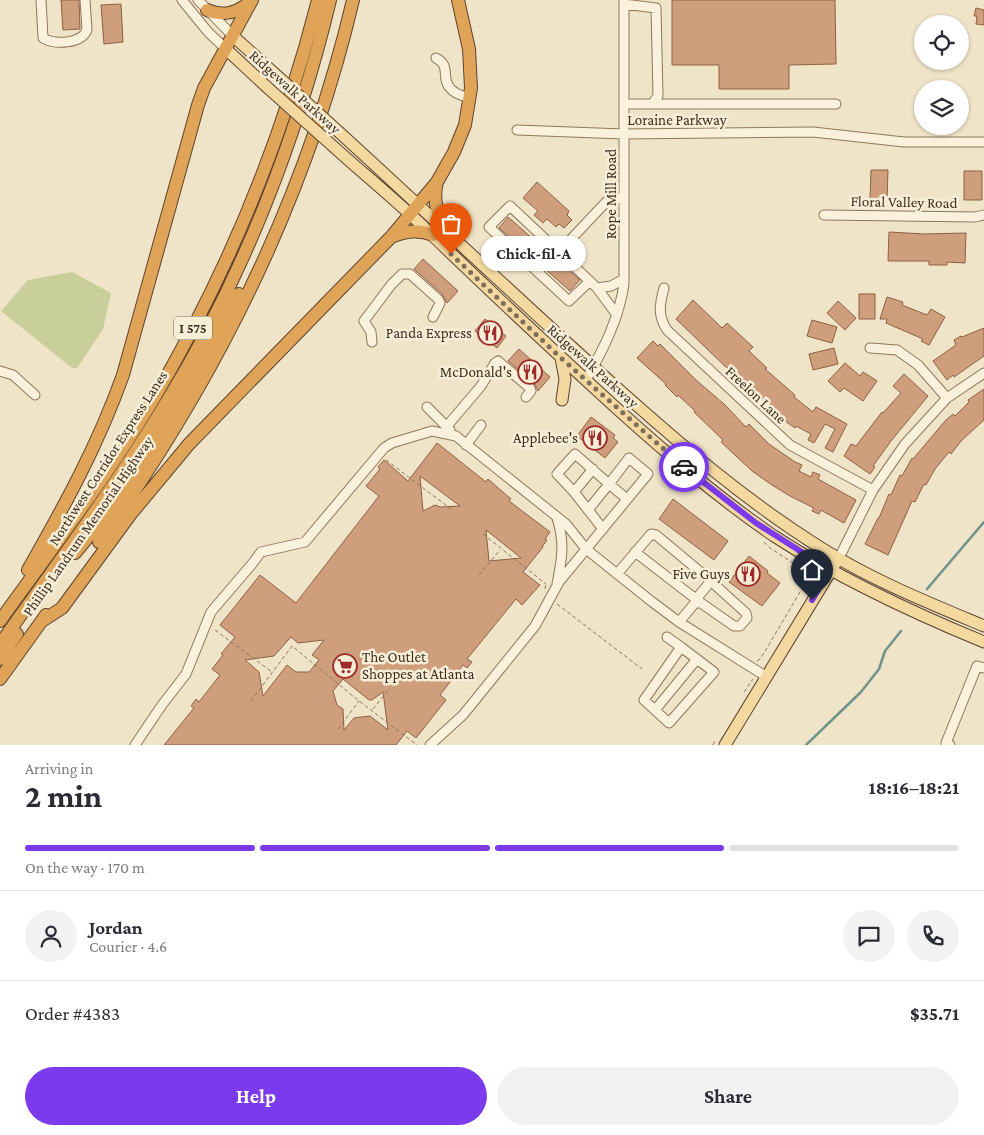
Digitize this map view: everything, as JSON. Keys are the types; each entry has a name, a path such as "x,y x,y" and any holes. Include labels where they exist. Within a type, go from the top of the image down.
{"highway":[{"path":"0,620 80,478 110,410 123,375 198,105 204,88 252,0"},
{"path":"207,10 214,13 230,14 252,0"},
{"name":"Phillip Landrum Memorial Highway","path":"0,620 115,459 152,402 203,309 246,217 277,138 309,36 318,0"},
{"name":"Northwest Corridor Express Lanes","path":"0,644 134,453 170,397 230,286 280,167 309,78 330,0"},
{"name":"Phillip Landrum Memorial Highway","path":"0,679 135,492 206,376 250,290 286,209 313,138 335,69 353,0"},
{"path":"42,621 62,608 130,515 189,444 391,237 437,182 454,152 465,124 469,98 471,65 458,0"},
{"path":"437,182 435,203 447,232"},
{"path":"0,659 85,540 106,515 178,404 286,209"},
{"path":"391,237 413,231 432,235"}],"main road":[{"name":"Ridgewalk Parkway","path":"233,36 340,133 414,209 432,235 561,358 670,456 707,486 775,536 830,570 906,609 984,642"},
{"name":"Ridgewalk Parkway","path":"226,49 334,148 447,232 679,444 727,482 789,528 839,558 919,599 984,626"},
{"path":"561,358 565,378 562,400"},
{"path":"722,740 766,677 839,558"}],"street":[{"path":"40,0 43,38 56,42 77,40 85,34 87,30 85,0"},
{"path":"182,0 208,32 226,49"},
{"path":"198,0 233,36"},
{"path":"624,2 642,3 656,8 658,96 652,104"},
{"name":"Rope Mill Road","path":"586,380 617,315 622,300 624,279 624,2"},
{"path":"436,58 442,61 445,66 446,83 451,90 469,98"},
{"path":"624,104 836,104"},
{"name":"Loraine Parkway","path":"518,130 624,134 813,132 904,142 984,142"},
{"path":"559,252 607,201 624,198"},
{"path":"590,281 569,300 489,227 510,206 590,281 597,288 617,315"},
{"name":"Floral Valley Road","path":"824,215 975,217 984,215"},
{"path":"372,342 371,332 364,321 391,285 402,274 410,274 438,299 440,304 433,317"},
{"path":"597,288 611,286 624,279"},
{"name":"Freelon Lane","path":"664,288 659,307 661,321 667,330 790,445 873,490"},
{"path":"870,348 897,350 918,365 947,398"},
{"path":"447,426 498,361 530,388 531,390 526,397"},
{"path":"0,371 13,375 35,395"},
{"path":"839,558 873,490 905,444 947,398 984,373"},
{"path":"428,407 466,445 566,524 586,549 616,574 679,622 766,677"},
{"path":"466,445 481,425"},
{"path":"135,745 186,674 211,612 261,552 305,542 384,448 392,443 432,431 456,436"},
{"path":"603,529 557,474 575,454 627,499"},
{"path":"430,745 472,704 535,626 556,589 586,549 648,474 630,458 588,510"},
{"path":"574,492 593,469"},
{"path":"556,589 563,550 562,533 557,518"},
{"path":"616,574 635,552 651,534 656,535 711,581 746,613 747,618 740,626 734,626 698,601 635,552"},
{"path":"679,622 698,601 711,581"},
{"path":"667,637 714,672 670,722 644,700 681,648"},
{"path":"655,710 697,659"},
{"path":"950,745 946,743 977,666 984,668"}],"path":[{"path":"379,454 451,509"},
{"path":"483,534 546,584 556,589"},
{"path":"479,575 501,549"},
{"path":"743,694 753,678 757,661 764,653 810,574"},
{"path":"546,584 542,598 560,606 642,669"},
{"path":"206,624 273,672"},
{"path":"252,701 292,646 359,701 417,745"},
{"path":"373,710 390,688"},
{"path":"338,730 359,701"},
{"path":"713,745 722,740"}],"green space":[{"path":"72,272 111,293 103,329 77,368 72,368 1,311 28,280"}],"building":[{"path":"61,0 79,0 80,29 63,30"},
{"path":"672,0 835,0 836,64 789,65 789,89 719,89 719,65 672,65"},
{"path":"121,4 123,42 104,44 101,5"},
{"path":"976,8 984,10 984,25 976,24 977,16 974,16"},
{"path":"871,170 888,170 887,200 870,200"},
{"path":"964,171 982,171 982,200 964,200"},
{"path":"537,182 569,211 567,215 572,220 564,228 559,224 556,227 547,219 543,223 534,215 538,211 523,198"},
{"path":"508,217 580,280 570,291 499,228"},
{"path":"889,232 925,234 966,233 965,263 947,262 947,265 929,265 929,261 888,261"},
{"path":"423,259 458,291 447,303 442,294 414,269"},
{"path":"859,294 875,294 875,319 859,319"},
{"path":"887,297 903,302 902,305 927,315 931,309 945,317 929,345 921,341 923,339 886,323 887,319 880,319"},
{"path":"693,300 722,328 727,323 753,347 749,351 767,368 765,369 795,395 794,397 813,412 816,407 847,424 833,452 825,448 835,429 825,424 814,443 808,440 811,434 796,426 795,428 781,418 732,369 730,371 676,319"},
{"path":"838,301 856,318 845,330 827,313"},
{"path":"485,319 506,336 497,348 475,331"},
{"path":"812,320 837,327 832,343 807,336"},
{"path":"984,328 984,356 947,380 933,361 956,345 954,340"},
{"path":"653,341 658,346 660,344 746,427 749,424 769,444 802,465 799,471 811,477 813,472 820,475 818,479 856,500 844,523 821,510 819,514 812,511 814,508 772,485 752,471 721,442 723,440 695,411 678,395 677,397 666,384 637,358"},
{"path":"834,348 838,364 813,370 809,354"},
{"path":"519,349 550,377 538,391 534,383 508,361"},
{"path":"845,363 860,376 863,372 877,381 863,401 844,388 840,392 828,381"},
{"path":"904,374 928,396 891,441 873,466 875,467 870,474 844,456 851,444 856,446 882,412 901,393 893,386"},
{"path":"984,389 984,420 961,441 951,454 949,452 935,469 926,485 924,484 915,502 912,501 888,555 865,544 889,494 891,495 900,475 902,476 912,458 945,421 953,414 955,416 969,402 968,400"},
{"path":"591,417 615,435 613,438 618,442 605,458 577,436"},
{"path":"437,443 486,482 488,479 511,499 509,501 550,532 545,539 547,540 543,547 523,572 540,585 522,605 516,599 467,659 472,662 467,668 463,665 440,695 446,700 416,738 407,731 396,745 164,745 194,708 191,706 196,699 199,702 220,675 212,669 235,637 220,625 260,575 296,603 379,496 366,486 380,469 378,467 384,460 408,481","holes":["420,476 460,506 440,507 435,505 423,511","486,530 521,558 489,561","291,637 298,643 324,640 312,655 319,660 309,672 296,672 287,665 263,696 259,672 245,660 274,656","343,679 369,700 383,692 388,730 370,716 354,718 344,730 343,709 337,705 333,691"]},
{"path":"673,499 728,541 714,560 659,519"},
{"path":"749,556 780,583 762,606 729,582"}],"waterway":[{"path":"927,589 984,522"},
{"path":"806,745 861,692 879,669 885,651 901,631"}],"way so far":[{"path":"451,254 561,358 684,467"}],"place":[{"name":"Chick-fil-A","path":"451,254"},
{"name":"Panda Express","path":"490,333"},
{"name":"McDonald's","path":"530,372"},
{"name":"Applebee's","path":"595,438"},
{"name":"Five Guys","path":"748,574"},
{"name":"The Outlet Shoppes at Atlanta","path":"345,666"}],"route":[{"path":"684,467 756,523 830,570 812,600"}]}
